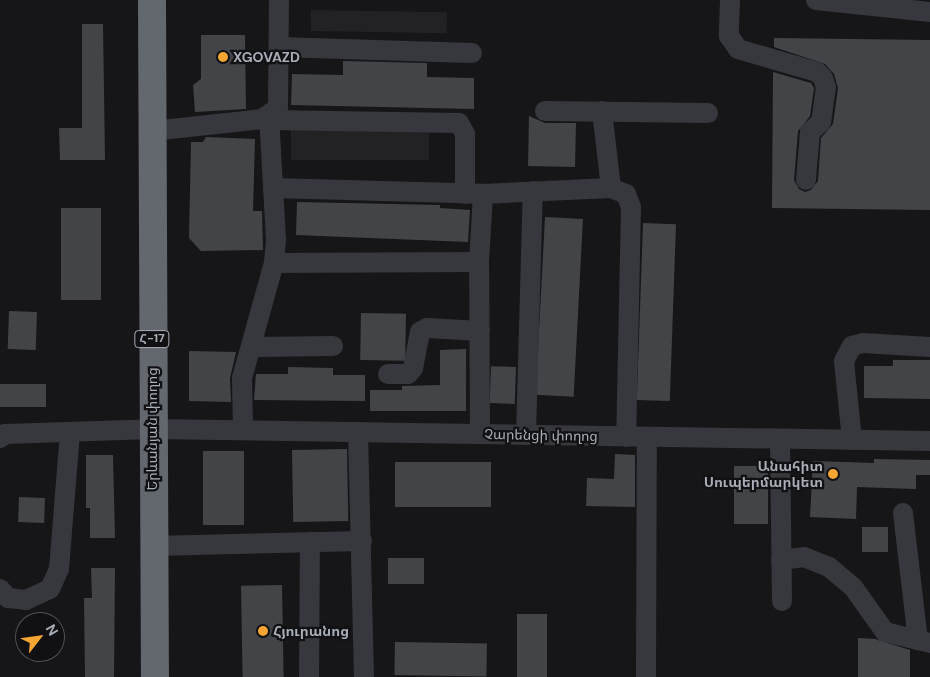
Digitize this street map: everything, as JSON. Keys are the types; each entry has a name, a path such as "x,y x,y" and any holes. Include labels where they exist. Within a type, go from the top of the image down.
{"highway":[{"name":"Երևանյան փողոց","path":"152,0 154,677"}],"street":[{"path":"243,430 242,378 274,263 276,240 269,118 278,108 279,0"},
{"path":"730,0 729,36 738,50 817,72 823,78 826,88 821,122 810,132 806,180"},
{"path":"816,0 930,12"},
{"path":"279,47 472,53"},
{"path":"545,111 708,113"},
{"path":"602,112 611,188"},
{"path":"152,131 269,118 459,122 465,134 474,194 479,262 480,434"},
{"path":"273,188 474,194 611,188 626,194 631,206 626,436"},
{"path":"526,435 533,191"},
{"path":"274,263 479,262"},
{"path":"388,374 408,374 413,368 420,332 427,328 480,331"},
{"path":"852,440 844,361 852,346 864,343 930,347"},
{"path":"252,347 333,346"},
{"name":"Չարենցի փողոց","path":"0,438 5,434 152,429 930,441"},
{"path":"0,589 8,598 26,600 50,589 59,569 70,432"},
{"path":"358,432 364,677"},
{"path":"646,677 647,437"},
{"path":"780,439 782,602"},
{"path":"782,560 804,558 829,567 854,587 885,632 924,642 903,513"},
{"path":"153,546 362,541"},
{"path":"309,677 310,542"}],"shaded area":[{"path":"311,10 447,12 447,33 311,31"},
{"path":"291,123 429,123 429,160 291,160"}],"building":[{"path":"82,24 103,24 105,160 60,160 59,128 82,128"},
{"name":"XGOVAZD","path":"201,35 245,35 246,109 195,112 193,85 201,79"},
{"path":"774,38 930,40 930,210 772,208 773,72 811,83 814,88 810,116 798,131 794,180 799,189 805,192 811,190 818,181 821,138 833,124 838,88 834,74 825,64 774,47"},
{"path":"343,61 427,63 427,77 474,78 474,109 291,105 292,74 343,75"},
{"path":"529,116 545,123 576,123 575,167 528,166"},
{"path":"206,137 255,139 253,211 262,211 263,250 201,251 189,238 191,142 203,142"},
{"path":"297,202 440,205 440,208 470,210 468,242 296,235"},
{"path":"61,208 101,208 101,300 61,300"},
{"path":"545,217 583,219 574,397 536,395"},
{"path":"643,223 676,224 670,401 637,400"},
{"path":"9,311 37,312 36,350 8,349"},
{"path":"361,313 406,314 405,361 360,360"},
{"path":"466,349 466,411 370,411 370,390 402,390 402,386 440,385 440,350"},
{"path":"189,351 236,352 230,378 231,402 189,401"},
{"path":"893,360 930,360 930,399 864,398 864,366 893,366"},
{"path":"491,366 516,367 515,404 490,403"},
{"path":"288,367 333,368 333,375 365,375 365,401 254,400 256,374 288,374"},
{"path":"0,384 46,384 46,407 0,407"},
{"path":"347,449 348,521 293,522 292,450"},
{"path":"203,451 244,451 244,525 203,525"},
{"path":"615,454 635,455 635,507 586,506 587,478 614,479"},
{"path":"86,455 113,455 115,538 90,538 90,508 86,508"},
{"path":"874,459 930,460 930,475 916,475 916,489 857,487 856,519 810,517 813,461 874,463"},
{"path":"395,462 491,462 491,507 395,507"},
{"path":"734,466 768,466 768,524 734,524"},
{"path":"19,497 45,498 44,523 18,522"},
{"path":"862,527 888,527 888,552 862,552"},
{"path":"388,558 424,558 424,584 388,584"},
{"path":"91,568 115,568 114,677 85,677 84,598 92,598"},
{"name":"Հյուրանոց","path":"282,585 284,677 243,677 241,586"},
{"path":"517,614 547,614 547,677 517,677"},
{"path":"858,638 875,639 910,650 910,677 858,677"},
{"path":"395,642 487,644 486,677 394,675"}],"place":[{"name":"XGOVAZD","path":"223,57"},
{"name":"Անահիտ Սուպերմարկետ","path":"833,474"},
{"name":"Հյուրանոց","path":"263,631"}]}
